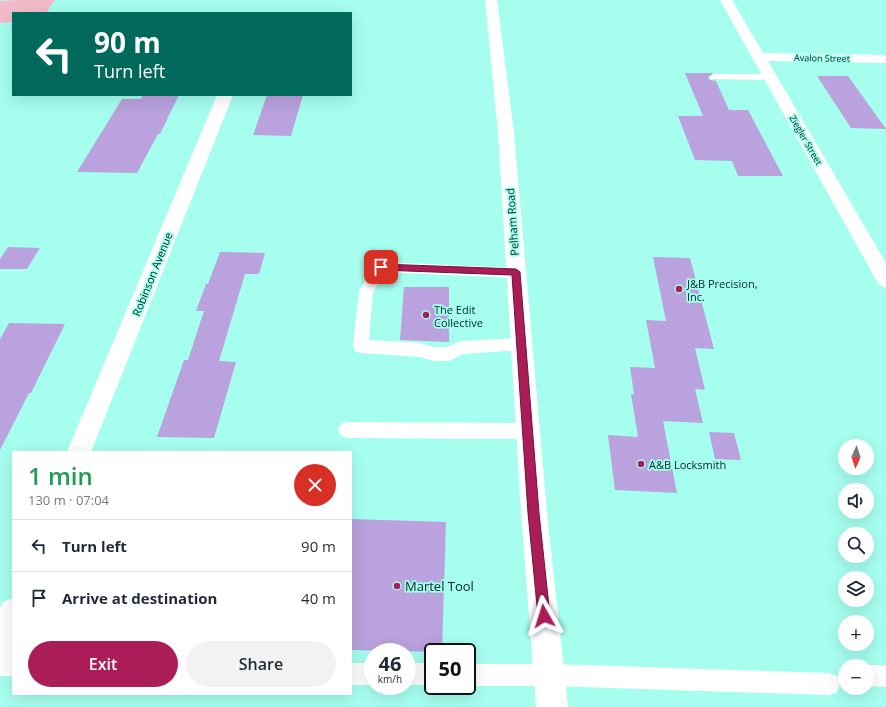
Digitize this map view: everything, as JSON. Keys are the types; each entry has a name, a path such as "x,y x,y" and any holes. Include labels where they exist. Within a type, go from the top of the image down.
{"street":[{"name":"Pelham Road","path":"491,0 506,132 534,513 552,707"},
{"name":"Ziegler Street","path":"726,0 886,280"},
{"name":"Avalon Street","path":"758,57 886,58"},
{"name":"Robinson Avenue","path":"79,451 225,96"},
{"path":"0,643 12,614"}],"lane":[{"path":"714,77 770,77"},
{"path":"516,272 381,267 366,291 362,346 420,350 434,354 449,354 461,348 521,344"},
{"path":"347,430 528,431"},
{"path":"0,665 12,665"},
{"path":"352,674 364,674"},
{"path":"476,674 829,684"}],"shaded area":[{"path":"55,0 47,12 12,12 12,22 0,23 0,1"}],"building":[{"path":"685,73 713,73 708,78 716,81 729,110 748,110 783,176 738,176 732,161 695,160 678,116 703,116"},
{"path":"817,76 848,76 886,129 851,128"},
{"path":"142,96 179,96 160,134 158,134 137,173 77,172 122,99 141,99"},
{"path":"267,96 303,96 291,136 253,135"},
{"path":"8,247 40,248 27,269 0,269 0,259"},
{"path":"220,252 265,253 259,274 245,274 219,361 236,362 214,438 157,437 184,360 188,360 204,311 196,311"},
{"path":"653,257 690,258 714,349 695,348 705,390 695,389 703,423 663,421 677,493 615,490 608,435 638,437 631,394 634,394 630,367 655,368 646,320 666,321"},
{"name":"The Edit Collective","path":"404,287 449,287 449,342 400,340"},
{"path":"9,323 65,324 31,393 29,393 0,450 0,339"},
{"path":"709,432 734,433 741,460 715,459"},
{"name":"Martel Tool","path":"352,519 446,522 442,643 424,643 424,652 416,651 416,643 364,643 364,650 352,650"}],"place":[{"name":"J&B Precision, Inc.","path":"679,289"},
{"name":"The Edit Collective","path":"426,315"},
{"name":"A&B Locksmith","path":"641,464"},
{"name":"Martel Tool","path":"397,586"}],"route":[{"path":"381,267 516,272 534,513 544,616"}]}
